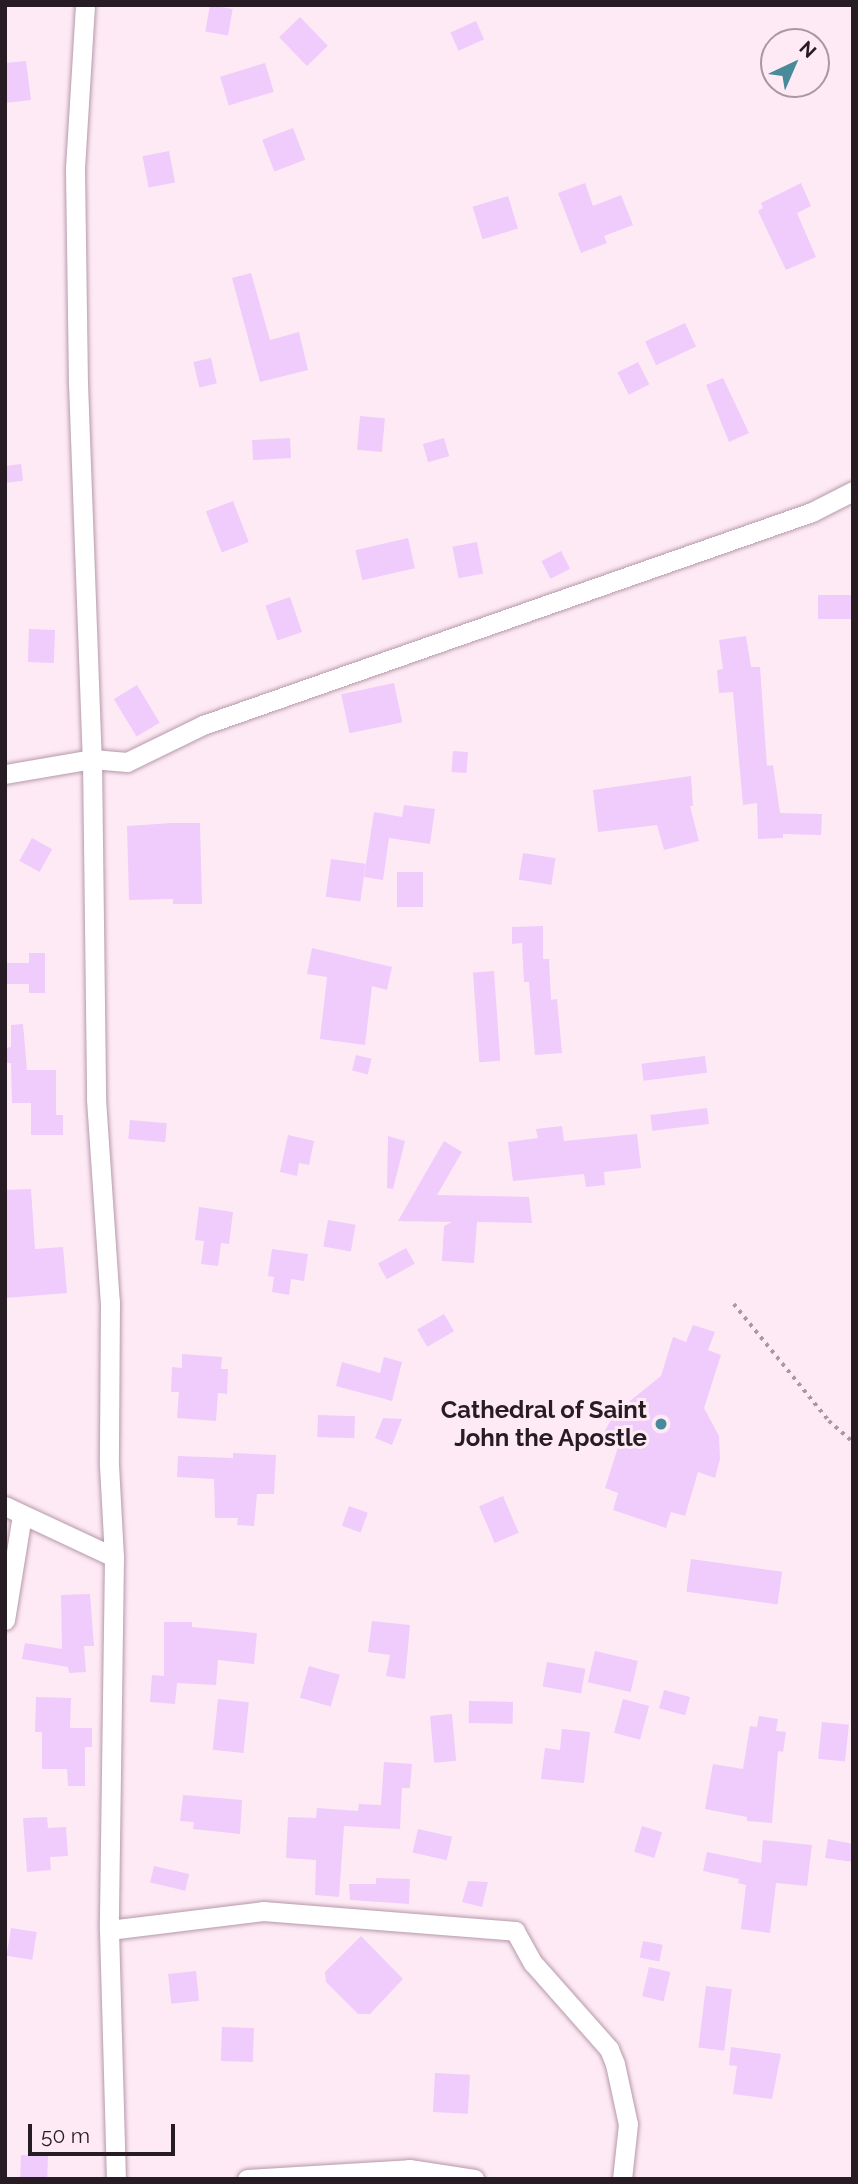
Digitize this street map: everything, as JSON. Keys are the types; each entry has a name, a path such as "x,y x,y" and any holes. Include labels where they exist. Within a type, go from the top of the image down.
{"street":[{"path":"85,5 75,170 78,383 92,759 96,1099 110,1301 109,1465 114,1557 109,1930 116,2179"},
{"path":"5,774 92,759 127,762 203,725 812,512 853,491"},
{"path":"5,1620 14,1511 114,1557"},
{"path":"109,1930 264,1911 515,1931 533,1963 609,2049 615,2064 628,2124 622,2179"},
{"path":"247,2179 409,2169 474,2179"}],"path":[{"path":"734,1304 829,1421 853,1442"}],"building":[{"path":"210,5 233,9 228,36 205,32"},
{"path":"300,17 328,46 307,66 279,37"},
{"path":"476,21 484,39 459,51 450,32"},
{"path":"26,61 31,100 5,103 5,63"},
{"path":"265,63 274,92 229,105 220,77"},
{"path":"293,128 305,160 274,172 262,140"},
{"path":"169,151 175,182 149,188 142,156"},
{"path":"585,183 593,206 621,195 633,225 604,236 607,243 581,253 558,193"},
{"path":"801,183 811,206 797,213 816,257 786,270 758,211 763,208 761,203"},
{"path":"508,196 518,229 483,239 473,207"},
{"path":"251,273 270,340 299,332 308,370 260,382 232,278"},
{"path":"685,323 696,347 656,365 645,342"},
{"path":"211,358 217,383 199,387 193,362"},
{"path":"638,362 649,384 629,395 618,372"},
{"path":"723,378 749,433 729,442 706,385"},
{"path":"360,416 385,418 382,452 357,450"},
{"path":"290,438 291,458 253,460 252,440"},
{"path":"444,438 449,456 428,462 423,444"},
{"path":"21,464 23,481 7,483 5,466"},
{"path":"233,501 249,542 222,552 206,511"},
{"path":"408,538 415,568 362,580 355,550"},
{"path":"477,542 483,573 459,578 452,547"},
{"path":"561,551 570,569 550,579 541,561"},
{"path":"818,595 853,595 853,619 818,619"},
{"path":"290,597 302,632 277,640 265,605"},
{"path":"29,629 55,630 54,663 28,662"},
{"path":"746,636 751,667 760,667 767,766 773,765 780,813 822,814 821,835 783,834 783,838 758,839 757,803 743,805 733,692 719,693 717,670 723,669 719,640"},
{"path":"394,683 402,722 349,733 341,694"},
{"path":"137,685 160,723 137,737 114,699"},
{"path":"453,751 468,752 466,773 452,772"},
{"path":"691,776 693,806 690,806 699,841 664,850 657,825 598,832 593,790"},
{"path":"404,805 435,809 430,844 389,838 383,880 364,877 374,812 402,817"},
{"path":"200,823 202,904 173,904 173,899 129,900 127,826"},
{"path":"32,838 52,849 40,872 19,861"},
{"path":"523,853 556,858 551,885 519,880"},
{"path":"331,859 366,864 360,902 326,897"},
{"path":"397,872 423,872 423,907 397,907"},
{"path":"543,926 543,959 549,959 551,1000 557,999 562,1053 535,1055 529,982 524,982 522,943 512,944 512,927"},
{"path":"312,948 392,967 387,990 372,986 365,1045 320,1039 327,977 307,974"},
{"path":"29,953 45,953 45,993 29,993 29,984 5,984 5,963 29,963"},
{"path":"494,971 500,1061 479,1062 473,972"},
{"path":"23,1024 27,1070 56,1070 56,1115 63,1115 63,1135 31,1135 31,1103 12,1103 11,1063 5,1063 5,1048 11,1047 11,1025"},
{"path":"356,1055 372,1059 368,1074 352,1071"},
{"path":"705,1056 707,1073 644,1081 641,1064"},
{"path":"707,1108 709,1124 652,1131 650,1115"},
{"path":"130,1120 167,1123 165,1142 128,1139"},
{"path":"562,1126 564,1141 637,1134 641,1168 604,1172 605,1185 586,1187 584,1174 513,1181 508,1142 538,1138 536,1129"},
{"path":"288,1135 314,1141 309,1165 299,1163 297,1176 280,1172"},
{"path":"388,1136 405,1141 393,1189 387,1188"},
{"path":"444,1141 462,1152 437,1195 529,1197 532,1223 477,1222 474,1263 442,1261 444,1226 452,1222 398,1221"},
{"path":"31,1189 35,1249 63,1247 67,1293 5,1298 5,1190"},
{"path":"199,1207 233,1212 229,1244 221,1243 218,1266 201,1264 204,1241 195,1240"},
{"path":"328,1220 356,1225 351,1251 323,1247"},
{"path":"406,1248 415,1264 387,1279 378,1264"},
{"path":"272,1249 308,1254 304,1281 291,1279 289,1295 272,1292 274,1277 268,1276"},
{"path":"444,1314 454,1331 427,1347 417,1330"},
{"name":"Cathedral of Saint John the Apostle","path":"693,1325 715,1332 708,1350 721,1355 704,1408 719,1436 720,1459 715,1478 698,1472 685,1516 671,1512 666,1528 613,1510 618,1493 605,1488 620,1441 603,1434 615,1413 661,1376 673,1337 686,1342"},
{"path":"182,1354 222,1357 221,1369 228,1369 227,1394 218,1393 216,1421 177,1418 179,1392 171,1392 172,1367 182,1368"},
{"path":"384,1357 402,1362 392,1401 336,1386 342,1362 380,1373"},
{"path":"318,1415 355,1416 354,1438 317,1437"},
{"path":"383,1418 402,1419 392,1445 375,1438"},
{"path":"233,1453 276,1455 274,1494 257,1494 254,1526 237,1525 238,1518 215,1518 214,1479 177,1477 178,1456 233,1458"},
{"path":"503,1496 519,1533 495,1543 479,1506"},
{"path":"349,1506 368,1513 361,1533 342,1526"},
{"path":"691,1559 782,1572 778,1604 686,1592"},
{"path":"90,1594 94,1646 84,1646 86,1672 69,1673 68,1667 22,1659 25,1643 62,1649 61,1595"},
{"path":"372,1621 410,1625 405,1679 386,1676 390,1655 368,1652"},
{"path":"164,1622 192,1622 192,1627 257,1633 254,1664 218,1660 216,1685 177,1683 175,1704 150,1702 152,1675 164,1676"},
{"path":"595,1651 638,1661 631,1692 588,1682"},
{"path":"547,1662 585,1669 581,1693 543,1687"},
{"path":"309,1666 340,1675 331,1707 300,1698"},
{"path":"664,1690 690,1697 685,1715 659,1708"},
{"path":"36,1697 71,1698 70,1728 92,1728 92,1747 85,1747 85,1786 68,1786 67,1769 42,1769 42,1732 35,1732"},
{"path":"218,1699 249,1702 243,1753 213,1750"},
{"path":"623,1699 649,1706 640,1740 614,1733"},
{"path":"469,1701 513,1702 513,1724 469,1723"},
{"path":"452,1714 456,1761 434,1763 430,1716"},
{"path":"759,1716 778,1719 776,1731 786,1732 783,1752 778,1751 772,1823 747,1821 747,1817 705,1809 713,1764 743,1769 750,1726 757,1727"},
{"path":"822,1722 849,1725 845,1762 818,1759"},
{"path":"562,1729 590,1732 584,1783 541,1779 545,1748 560,1750"},
{"path":"384,1762 412,1764 410,1788 402,1788 400,1829 344,1826 339,1897 315,1895 316,1860 286,1858 288,1817 316,1818 317,1808 358,1811 359,1804 381,1805"},
{"path":"183,1795 242,1800 240,1834 193,1829 194,1822 180,1821"},
{"path":"47,1817 48,1828 66,1827 68,1856 50,1857 51,1870 27,1872 23,1818"},
{"path":"642,1826 662,1832 654,1858 634,1852"},
{"path":"418,1829 452,1837 447,1860 413,1852"},
{"path":"828,1839 853,1844 853,1862 825,1858"},
{"path":"763,1840 812,1845 807,1886 776,1883 770,1933 741,1929 746,1885 738,1883 739,1879 703,1871 707,1852 761,1863"},
{"path":"154,1866 189,1874 185,1891 150,1883"},
{"path":"376,1878 410,1879 409,1904 350,1900 349,1884 376,1884"},
{"path":"468,1881 488,1882 482,1907 462,1902"},
{"path":"11,1928 37,1932 32,1960 7,1956"},
{"path":"361,1936 403,1979 370,2014 358,2014 326,1982 325,1972"},
{"path":"643,1941 663,1945 659,1962 640,1958"},
{"path":"649,1967 670,1972 664,2001 642,1996"},
{"path":"196,1971 199,2001 171,2004 168,1974"},
{"path":"706,1986 732,1989 724,2051 698,2048"},
{"path":"222,2027 254,2028 253,2062 221,2061"},
{"path":"731,2047 781,2054 772,2099 733,2094 737,2066 729,2065"},
{"path":"435,2073 470,2075 468,2114 433,2112"},
{"path":"21,2155 48,2156 47,2179 20,2179"}],"place":[{"name":"Cathedral of Saint John the Apostle","path":"661,1424"}]}
